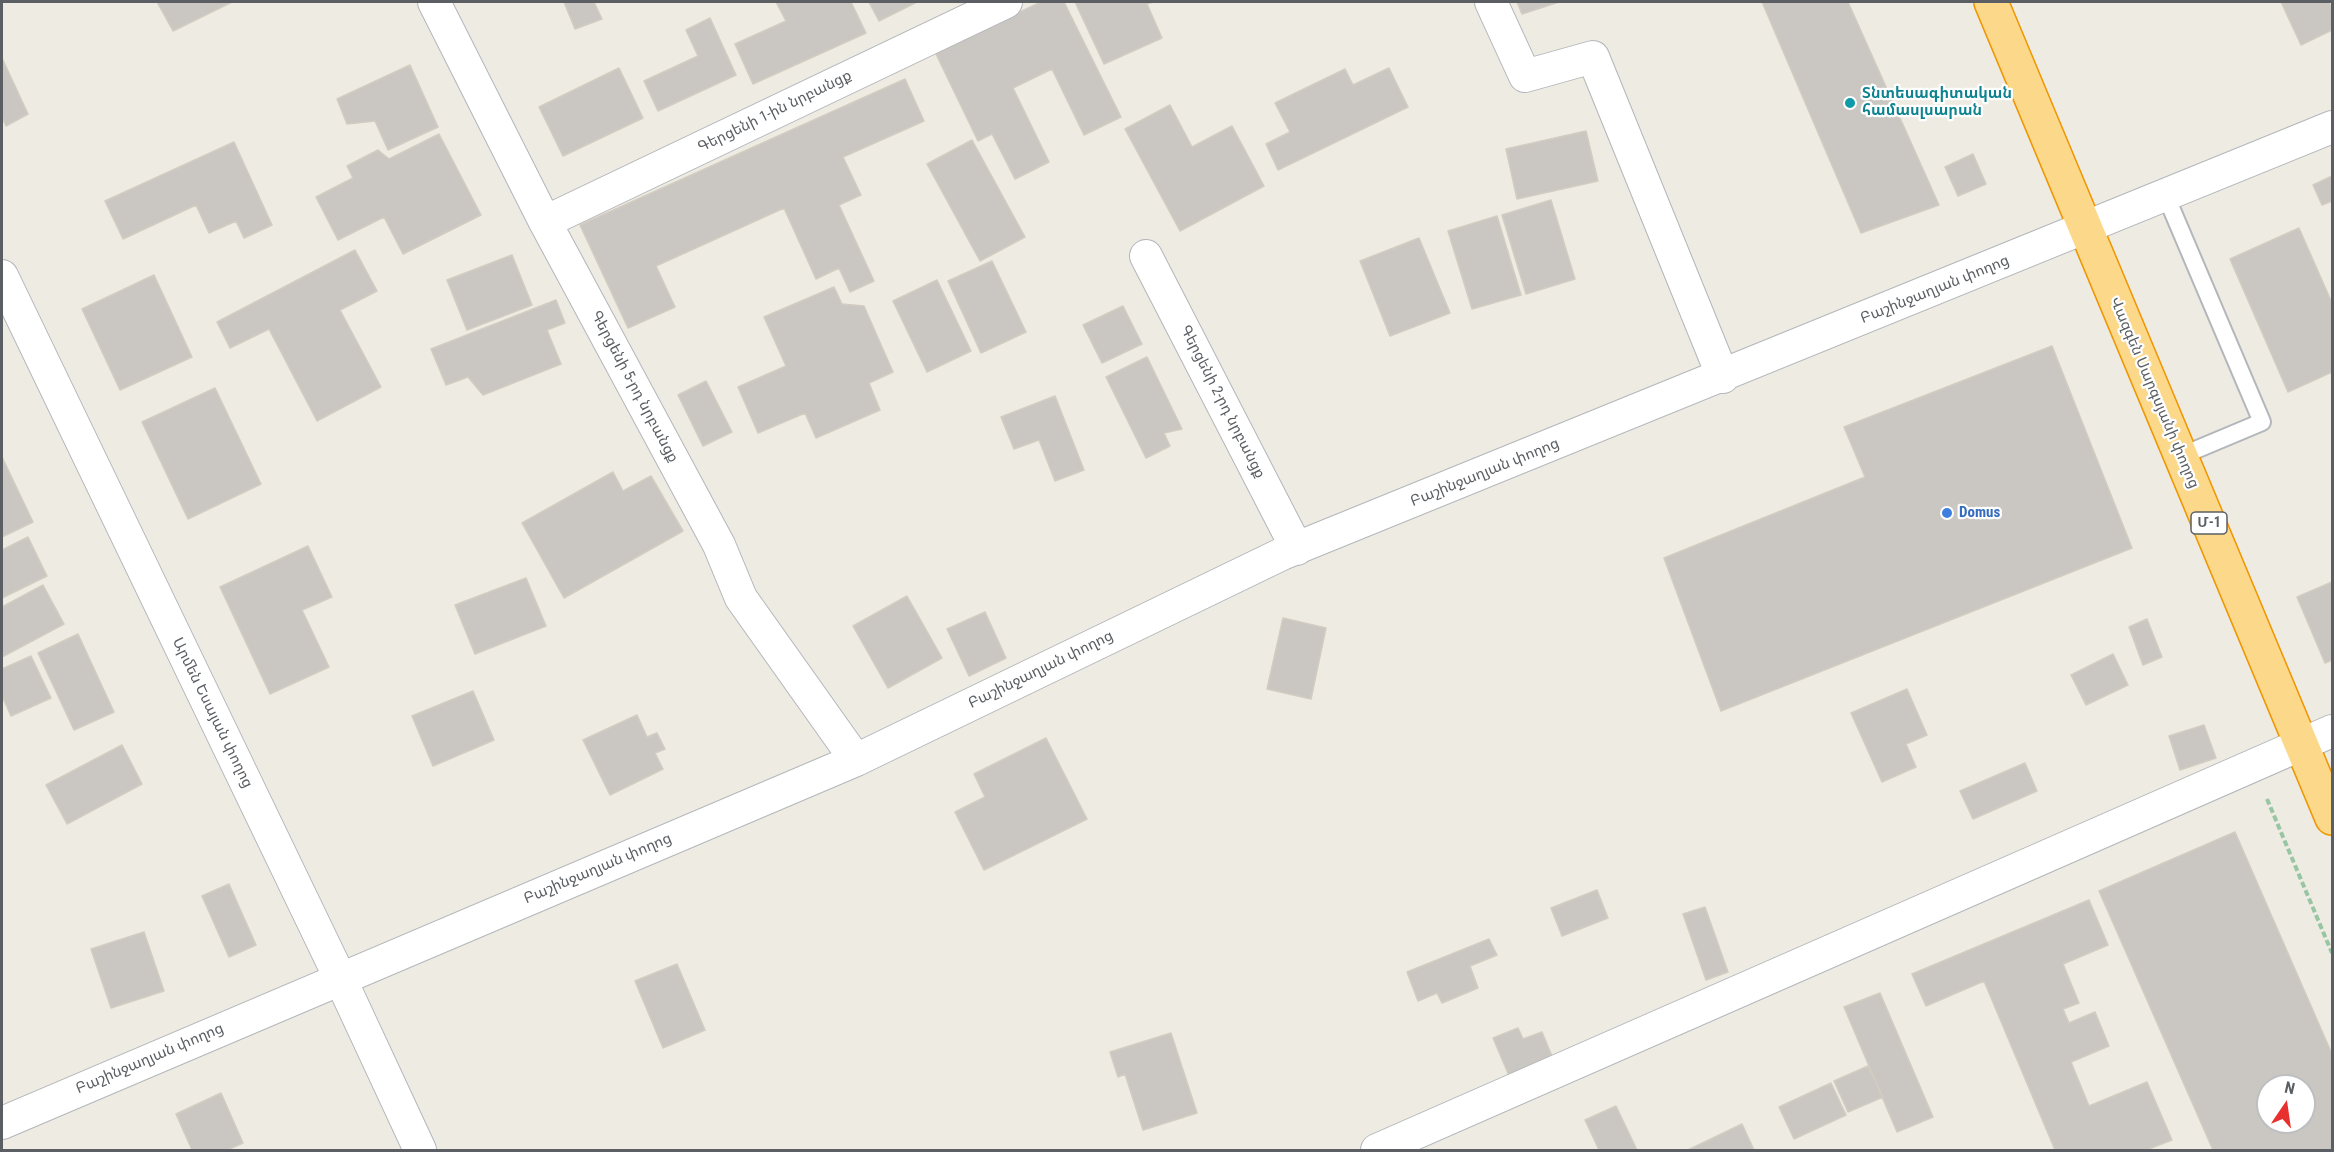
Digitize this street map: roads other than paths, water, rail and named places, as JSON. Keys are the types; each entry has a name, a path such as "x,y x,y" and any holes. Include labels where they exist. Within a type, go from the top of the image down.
{"highway":[{"name":"Վազգեն Սարգսյանի փողոց","path":"1991,2 2332,818"}],"street":[{"name":"Գերցենի 5-րդ նրբանցք","path":"434,2 545,222 719,545 741,598 856,760"},
{"name":"Գերցենի 1-ին նրբանցք","path":"545,222 1006,2"},
{"path":"1491,2 1525,76 1593,57 1723,377"},
{"name":"Բաշինջաղյան փողոց","path":"2,1123 856,760 1298,549 2332,128"},
{"name":"Գերցենի 2-րդ նրբանցք","path":"1146,256 1298,549"},
{"name":"Արմեն Եսայան փողոց","path":"2,276 340,978 420,1150"},
{"path":"1377,1150 2332,731"}],"lane":[{"path":"2166,196 2262,422 2181,456"}],"place":[{"name":"Տնտեսագիտական համասլսարան","path":"1850,103"},
{"name":"Domus","path":"1947,513"}]}
